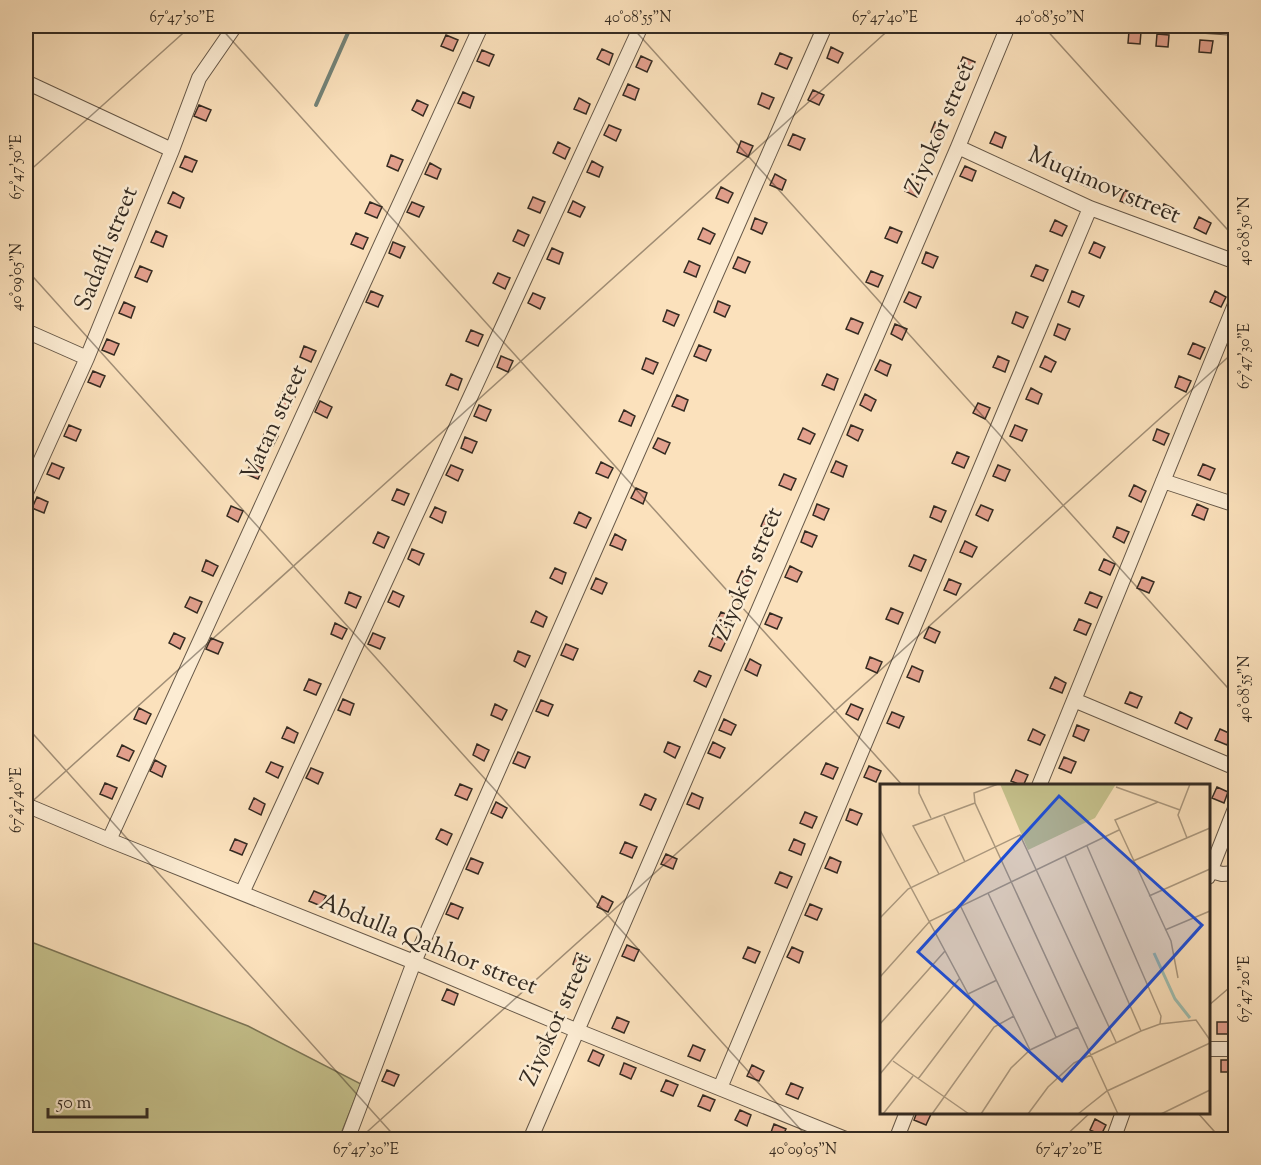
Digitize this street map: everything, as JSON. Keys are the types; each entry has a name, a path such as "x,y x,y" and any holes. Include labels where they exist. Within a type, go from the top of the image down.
{"street":[{"name":"Sadafli street","path":"26,493 87,358 199,78 235,26"},
{"name":"Vatan street","path":"109,840 482,26"},
{"path":"242,893 641,26"},
{"path":"347,1140 414,962 825,26"},
{"name":"Ziyokor street","path":"530,1140 1008,26"},
{"path":"1206,26 1236,28"},
{"path":"26,81 172,150"},
{"name":"Muqimov street","path":"958,147 1090,208 1236,262"},
{"path":"720,1088 1090,208"},
{"path":"1040,784 1236,302"},
{"path":"26,330 87,358"},
{"path":"1163,481 1236,505"},
{"path":"1074,700 1236,768"},
{"name":"Abdulla Qahhor street","path":"26,805 848,1140"},
{"path":"1236,806 1210,874 1236,873"},
{"path":"1210,1049 1236,1049"},
{"path":"896,1140 907,1114"},
{"path":"1113,1140 1123,1114"}],"shaded area":[{"path":"26,940 248,1026 361,1084 339,1139 26,1139"}],"building":[{"path":"1129,31 1141,32 1140,44 1128,43"},
{"path":"1157,34 1169,35 1168,47 1156,46"},
{"path":"446,35 458,40 453,51 441,46"},
{"path":"1200,40 1213,41 1211,53 1199,52"},
{"path":"831,47 843,53 838,63 827,58"},
{"path":"602,49 613,54 609,65 597,59"},
{"path":"482,50 494,55 489,66 477,61"},
{"path":"780,53 792,58 787,69 775,64"},
{"path":"641,56 652,61 647,72 636,67"},
{"path":"963,57 975,62 970,73 958,68"},
{"path":"628,84 639,89 635,100 623,95"},
{"path":"813,90 824,95 819,105 808,100"},
{"path":"463,92 474,97 470,108 458,103"},
{"path":"762,93 774,98 769,109 758,104"},
{"path":"579,98 590,104 586,114 574,109"},
{"path":"417,100 428,105 423,116 412,110"},
{"path":"199,105 211,110 206,121 194,116"},
{"path":"935,122 947,127 942,137 931,132"},
{"path":"609,125 621,130 616,141 604,135"},
{"path":"995,132 1006,137 1002,148 990,143"},
{"path":"793,134 805,139 800,150 788,145"},
{"path":"741,141 753,146 748,157 737,152"},
{"path":"558,142 570,148 565,159 553,153"},
{"path":"391,155 403,160 398,171 387,166"},
{"path":"1045,155 1056,160 1051,171 1040,165"},
{"path":"185,156 197,161 192,172 180,167"},
{"path":"592,161 603,167 599,177 587,172"},
{"path":"430,163 441,169 437,179 425,174"},
{"path":"965,166 976,171 972,181 960,176"},
{"path":"1085,173 1097,178 1092,189 1080,184"},
{"path":"775,174 786,180 782,190 770,185"},
{"path":"910,181 922,186 917,197 905,191"},
{"path":"721,187 733,193 728,203 716,198"},
{"path":"1125,190 1137,195 1132,206 1120,201"},
{"path":"173,192 184,198 180,208 168,203"},
{"path":"533,197 545,202 540,213 528,208"},
{"path":"573,201 585,207 580,217 568,212"},
{"path":"370,202 382,207 377,218 365,213"},
{"path":"412,202 424,207 419,217 407,212"},
{"path":"1164,204 1175,209 1170,220 1159,215"},
{"path":"1199,217 1211,223 1206,234 1194,228"},
{"path":"755,218 767,223 762,234 751,229"},
{"path":"1055,220 1067,226 1062,236 1050,231"},
{"path":"890,227 902,232 897,243 885,238"},
{"path":"703,228 715,234 710,244 698,239"},
{"path":"518,230 529,235 524,246 513,241"},
{"path":"156,231 167,236 163,247 151,242"},
{"path":"356,233 368,238 363,249 351,244"},
{"path":"393,242 405,247 400,258 389,253"},
{"path":"1094,242 1105,247 1100,258 1089,253"},
{"path":"552,248 563,253 559,264 547,259"},
{"path":"926,252 938,257 933,268 922,263"},
{"path":"738,257 750,262 745,273 733,268"},
{"path":"689,261 700,266 696,277 684,272"},
{"path":"1036,265 1048,270 1043,281 1031,276"},
{"path":"140,266 152,271 147,282 135,277"},
{"path":"871,271 883,276 878,287 866,282"},
{"path":"498,273 510,278 505,289 493,283"},
{"path":"371,291 383,296 378,307 366,302"},
{"path":"1072,291 1084,296 1079,307 1068,302"},
{"path":"1215,291 1226,297 1221,307 1210,302"},
{"path":"909,292 921,297 916,308 904,302"},
{"path":"533,293 545,298 540,309 528,303"},
{"path":"718,301 730,306 725,317 714,312"},
{"path":"124,302 135,307 131,318 119,313"},
{"path":"667,310 679,315 674,326 663,321"},
{"path":"1016,312 1028,317 1023,328 1012,323"},
{"path":"851,318 863,323 858,334 846,329"},
{"path":"895,324 907,329 902,340 891,334"},
{"path":"1058,324 1070,329 1065,340 1054,335"},
{"path":"471,330 483,335 478,346 466,341"},
{"path":"107,339 119,344 114,355 102,350"},
{"path":"1193,343 1205,348 1200,359 1188,354"},
{"path":"699,345 711,350 706,361 694,356"},
{"path":"304,346 316,351 311,362 300,357"},
{"path":"501,356 513,361 508,372 497,367"},
{"path":"998,356 1009,361 1005,372 993,367"},
{"path":"1045,356 1056,362 1051,372 1040,367"},
{"path":"646,358 658,363 653,374 642,369"},
{"path":"880,360 891,365 887,376 875,370"},
{"path":"93,371 105,376 100,387 88,382"},
{"path":"451,374 462,379 458,390 446,385"},
{"path":"827,374 838,379 834,390 822,385"},
{"path":"1179,376 1191,381 1186,392 1175,387"},
{"path":"1031,388 1042,394 1038,404 1026,399"},
{"path":"283,392 295,397 290,408 278,403"},
{"path":"865,394 876,400 871,411 860,405"},
{"path":"677,395 688,400 684,411 672,406"},
{"path":"320,401 332,407 327,418 315,412"},
{"path":"978,403 990,408 985,419 973,413"},
{"path":"479,405 491,410 486,421 474,416"},
{"path":"624,410 635,416 631,426 619,421"},
{"path":"69,425 81,430 76,441 64,436"},
{"path":"851,425 863,430 858,441 847,435"},
{"path":"1015,425 1027,430 1022,441 1010,436"},
{"path":"803,428 815,434 810,444 798,439"},
{"path":"1157,429 1169,434 1164,445 1153,440"},
{"path":"266,430 278,436 273,446 261,441"},
{"path":"465,437 477,442 472,453 461,448"},
{"path":"658,438 670,443 665,454 653,448"},
{"path":"957,452 969,457 964,468 952,463"},
{"path":"836,461 847,466 843,477 831,472"},
{"path":"601,462 613,468 608,478 596,473"},
{"path":"52,463 64,468 59,479 47,474"},
{"path":"251,463 263,468 258,479 246,474"},
{"path":"1203,464 1215,469 1210,480 1198,475"},
{"path":"451,465 463,470 458,481 446,475"},
{"path":"998,465 1010,470 1005,481 993,476"},
{"path":"784,474 796,479 791,490 779,485"},
{"path":"1134,485 1146,491 1141,502 1129,496"},
{"path":"636,488 647,493 643,504 631,498"},
{"path":"397,489 409,494 404,505 392,500"},
{"path":"37,497 48,502 44,513 32,508"},
{"path":"817,504 829,509 824,520 813,515"},
{"path":"1197,504 1208,509 1204,520 1192,515"},
{"path":"981,505 993,510 988,521 976,515"},
{"path":"231,506 243,511 238,522 227,516"},
{"path":"934,506 946,511 941,522 930,517"},
{"path":"435,507 446,512 442,523 430,517"},
{"path":"579,512 591,518 586,528 574,523"},
{"path":"766,515 778,520 773,531 761,526"},
{"path":"1117,527 1129,532 1124,543 1113,537"},
{"path":"805,531 817,536 812,547 801,542"},
{"path":"378,532 389,537 384,548 373,543"},
{"path":"615,534 626,540 622,550 610,545"},
{"path":"965,541 977,547 972,557 960,552"},
{"path":"412,549 424,554 419,565 408,559"},
{"path":"914,555 926,560 921,571 909,566"},
{"path":"1104,559 1115,564 1110,575 1099,570"},
{"path":"206,560 218,566 213,576 202,571"},
{"path":"790,566 802,572 797,582 785,577"},
{"path":"555,568 566,573 562,584 550,578"},
{"path":"742,571 753,576 749,587 737,582"},
{"path":"1142,577 1154,582 1149,593 1137,588"},
{"path":"596,578 607,583 602,594 591,589"},
{"path":"949,579 961,584 956,595 944,590"},
{"path":"393,591 404,596 399,607 388,602"},
{"path":"349,592 361,597 356,608 345,603"},
{"path":"1090,592 1102,597 1097,608 1085,603"},
{"path":"190,597 202,602 197,613 185,607"},
{"path":"891,608 903,613 898,624 886,619"},
{"path":"536,611 547,617 543,627 531,622"},
{"path":"721,612 733,617 728,628 716,623"},
{"path":"770,613 782,618 777,629 765,624"},
{"path":"1079,619 1091,624 1086,635 1074,630"},
{"path":"335,623 347,629 342,639 331,634"},
{"path":"929,627 940,632 935,643 924,638"},
{"path":"174,633 185,638 180,649 169,643"},
{"path":"373,633 385,638 380,649 368,644"},
{"path":"714,635 726,641 721,651 709,646"},
{"path":"211,638 223,643 218,654 206,649"},
{"path":"566,644 578,649 573,660 561,655"},
{"path":"518,651 530,656 525,667 514,661"},
{"path":"870,657 882,662 877,673 866,668"},
{"path":"750,659 761,665 757,676 745,670"},
{"path":"912,666 923,671 919,682 907,677"},
{"path":"699,671 711,676 706,687 694,681"},
{"path":"1055,677 1066,683 1062,693 1050,688"},
{"path":"309,679 321,684 316,695 304,690"},
{"path":"1130,692 1142,697 1137,708 1125,703"},
{"path":"343,699 354,704 350,715 338,710"},
{"path":"541,700 553,705 548,716 536,711"},
{"path":"495,704 507,710 502,720 491,715"},
{"path":"851,704 863,709 858,720 846,714"},
{"path":"139,708 151,714 146,724 134,719"},
{"path":"892,712 904,717 899,728 887,723"},
{"path":"1180,712 1192,718 1187,729 1175,723"},
{"path":"724,719 736,725 731,735 719,730"},
{"path":"1077,725 1089,730 1084,741 1073,736"},
{"path":"287,727 298,733 294,743 282,738"},
{"path":"1033,729 1045,735 1040,745 1028,740"},
{"path":"1220,729 1231,734 1227,745 1215,740"},
{"path":"668,742 680,747 675,758 664,752"},
{"path":"713,742 725,748 720,758 708,753"},
{"path":"477,744 489,750 484,761 473,755"},
{"path":"122,745 134,751 129,761 117,756"},
{"path":"518,752 530,757 525,768 513,763"},
{"path":"1064,757 1076,762 1071,773 1059,768"},
{"path":"155,760 166,766 162,777 150,771"},
{"path":"271,762 283,767 278,778 266,772"},
{"path":"826,763 838,768 833,779 821,774"},
{"path":"869,766 881,771 876,782 864,777"},
{"path":"311,768 323,773 318,784 306,778"},
{"path":"1016,770 1028,775 1024,784 1011,781"},
{"path":"105,783 117,788 112,799 100,794"},
{"path":"460,784 472,789 467,800 455,795"},
{"path":"1217,787 1228,792 1224,803 1212,798"},
{"path":"692,793 703,798 699,809 687,804"},
{"path":"645,794 656,799 651,810 640,805"},
{"path":"254,798 265,804 261,815 249,809"},
{"path":"496,802 507,808 502,818 491,813"},
{"path":"850,809 862,814 857,825 846,820"},
{"path":"805,812 817,817 812,828 800,823"},
{"path":"441,829 452,834 447,845 436,839"},
{"path":"235,839 247,844 242,855 230,850"},
{"path":"794,839 805,844 801,855 789,850"},
{"path":"625,842 637,847 632,858 620,853"},
{"path":"666,854 677,859 673,869 661,864"},
{"path":"830,857 841,862 837,873 825,868"},
{"path":"471,858 483,863 478,874 466,869"},
{"path":"780,872 792,877 787,888 775,883"},
{"path":"1228,882 1236,882 1236,895 1228,895"},
{"path":"314,891 326,896 321,906 309,901"},
{"path":"602,896 613,902 608,912 597,907"},
{"path":"451,903 463,908 458,919 446,914"},
{"path":"810,904 822,909 817,920 805,915"},
{"path":"372,917 384,922 379,932 368,927"},
{"path":"627,945 639,950 634,961 622,956"},
{"path":"748,947 760,952 755,963 743,958"},
{"path":"792,947 803,952 799,963 787,957"},
{"path":"577,953 589,958 584,969 573,964"},
{"path":"447,989 458,994 454,1005 442,1000"},
{"path":"617,1017 629,1022 624,1033 612,1028"},
{"path":"1217,1022 1230,1022 1230,1034 1217,1034"},
{"path":"543,1036 555,1041 550,1052 539,1047"},
{"path":"693,1045 705,1050 700,1061 688,1056"},
{"path":"593,1050 604,1055 599,1066 588,1061"},
{"path":"1221,1060 1234,1060 1234,1072 1221,1072"},
{"path":"624,1063 636,1068 631,1079 620,1074"},
{"path":"752,1065 764,1071 759,1081 747,1076"},
{"path":"387,1070 399,1075 394,1086 382,1081"},
{"path":"666,1080 678,1085 673,1096 661,1091"},
{"path":"791,1083 803,1088 798,1099 786,1094"},
{"path":"703,1095 715,1100 710,1111 698,1106"},
{"path":"740,1110 751,1115 747,1126 735,1120"},
{"path":"916,1114 931,1114 926,1125 914,1120"},
{"path":"1095,1119 1106,1125 1101,1135 1090,1130"},
{"path":"774,1124 786,1129 781,1140 770,1135"}],"waterway":[{"path":"316,105 351,26"}]}
